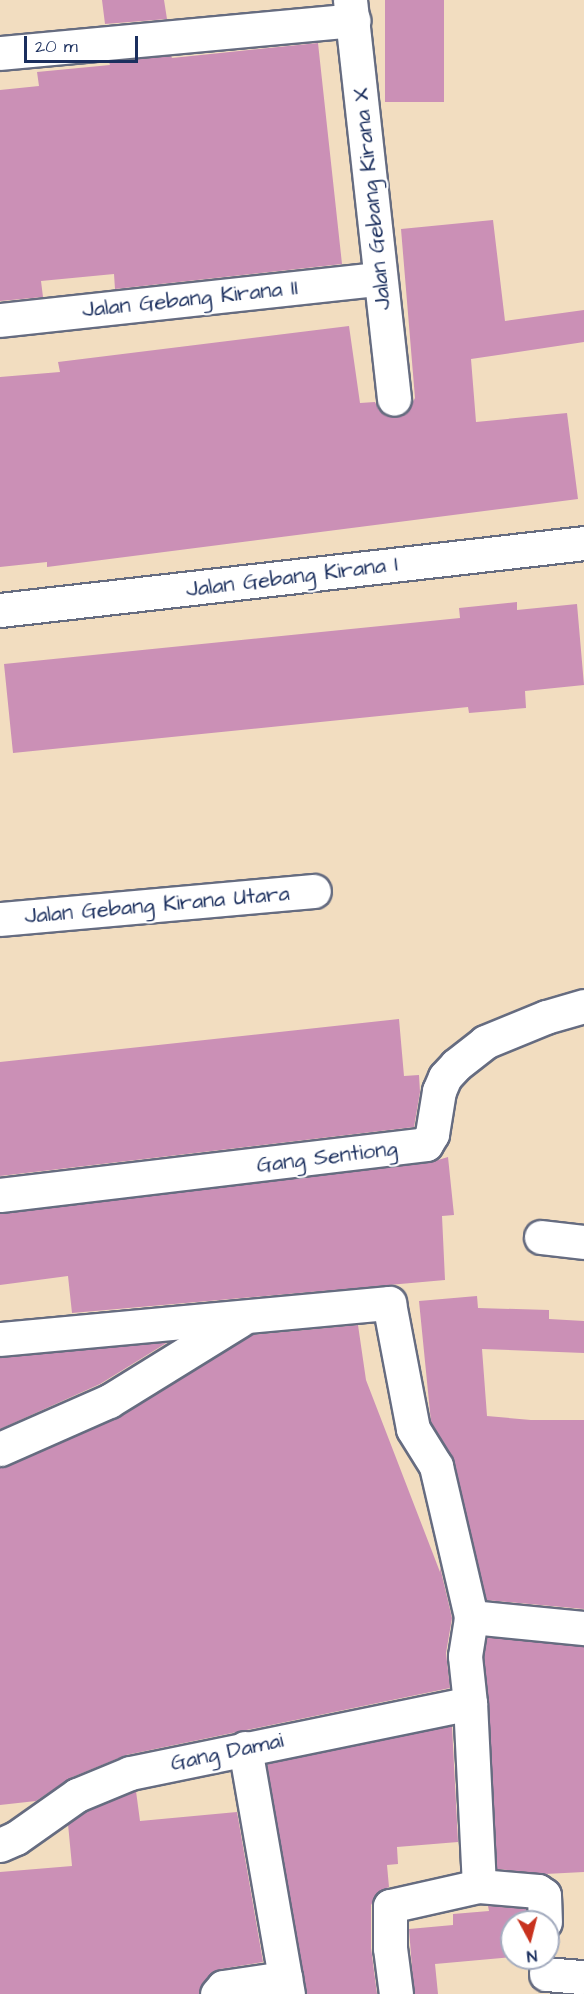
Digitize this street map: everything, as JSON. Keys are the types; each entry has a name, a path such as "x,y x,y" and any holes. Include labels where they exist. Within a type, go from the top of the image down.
{"street":[{"path":"0,53 351,10"},
{"name":"Jalan Gebang Kirana X","path":"351,10 394,399"},
{"name":"Jalan Gebang Kirana II","path":"0,320 380,279"},
{"name":"Jalan Gebang Kirana I","path":"0,610 584,543"},
{"name":"Jalan Gebang Kirana Utara","path":"0,919 314,891"},
{"name":"Gang Sentiong","path":"0,1195 426,1144 432,1134 439,1091 445,1077 456,1065 485,1042 546,1017 584,1006"},
{"path":"542,1237 584,1242"},
{"path":"0,1339 389,1304 412,1429 436,1466 471,1617 465,1656 470,1703 480,1886"},
{"path":"0,1449 109,1401 244,1317"},
{"path":"471,1617 584,1628"},
{"name":"Gang Damai","path":"0,1845 16,1838 77,1795 130,1773 470,1703"},
{"path":"217,1994 222,1987 287,1986 245,1748"},
{"path":"396,1994 390,1948 390,1905 480,1886 542,1893 544,1910"},
{"path":"546,1975 584,1977"}],"building":[{"path":"102,0 164,0 167,19 105,24"},
{"path":"385,0 444,0 444,102 385,102"},
{"path":"318,43 342,264 115,289 114,274 41,281 43,297 0,301 0,90 39,86 37,72 110,65 109,62"},
{"path":"493,220 505,321 584,310 584,342 471,359 476,422 567,413 578,499 47,567 47,562 0,567 0,377 60,372 58,362 349,326 360,403 375,402 386,416 397,417 406,414 415,398 401,229"},
{"path":"517,602 517,610 577,604 584,685 525,691 526,708 469,713 468,707 13,753 4,664 460,618 459,608"},
{"path":"399,1019 404,1076 419,1075 420,1092 414,1127 0,1176 0,1062"},
{"path":"448,1157 454,1215 442,1216 445,1280 72,1313 68,1276 0,1285 0,1213 428,1163"},
{"path":"477,1296 478,1308 549,1310 549,1319 584,1321 584,1353 482,1349 487,1416 531,1420 584,1420 584,1609 486,1600 454,1461 431,1422 419,1301"},
{"path":"358,1325 366,1380 440,1572 440,1567 452,1618 446,1653 450,1688 126,1755 70,1778 36,1801 0,1805 0,1467 119,1417 251,1335"},
{"path":"168,1342 100,1384 0,1429 0,1358"},
{"path":"487,1637 584,1646 584,1872 545,1874 497,1869 484,1656"},
{"path":"452,1726 458,1842 397,1847 398,1864 387,1865 389,1887 378,1892 371,1905 371,1948 377,1994 306,1994 267,1764"},
{"path":"136,1791 140,1821 237,1812 263,1962 220,1969 203,1982 199,1994 0,1994 0,1872 72,1866 68,1824 86,1812"},
{"path":"488,1906 526,1909 500,1910 500,1958 435,1964 438,1994 414,1994 409,1929 453,1925 453,1914 489,1911"}]}
